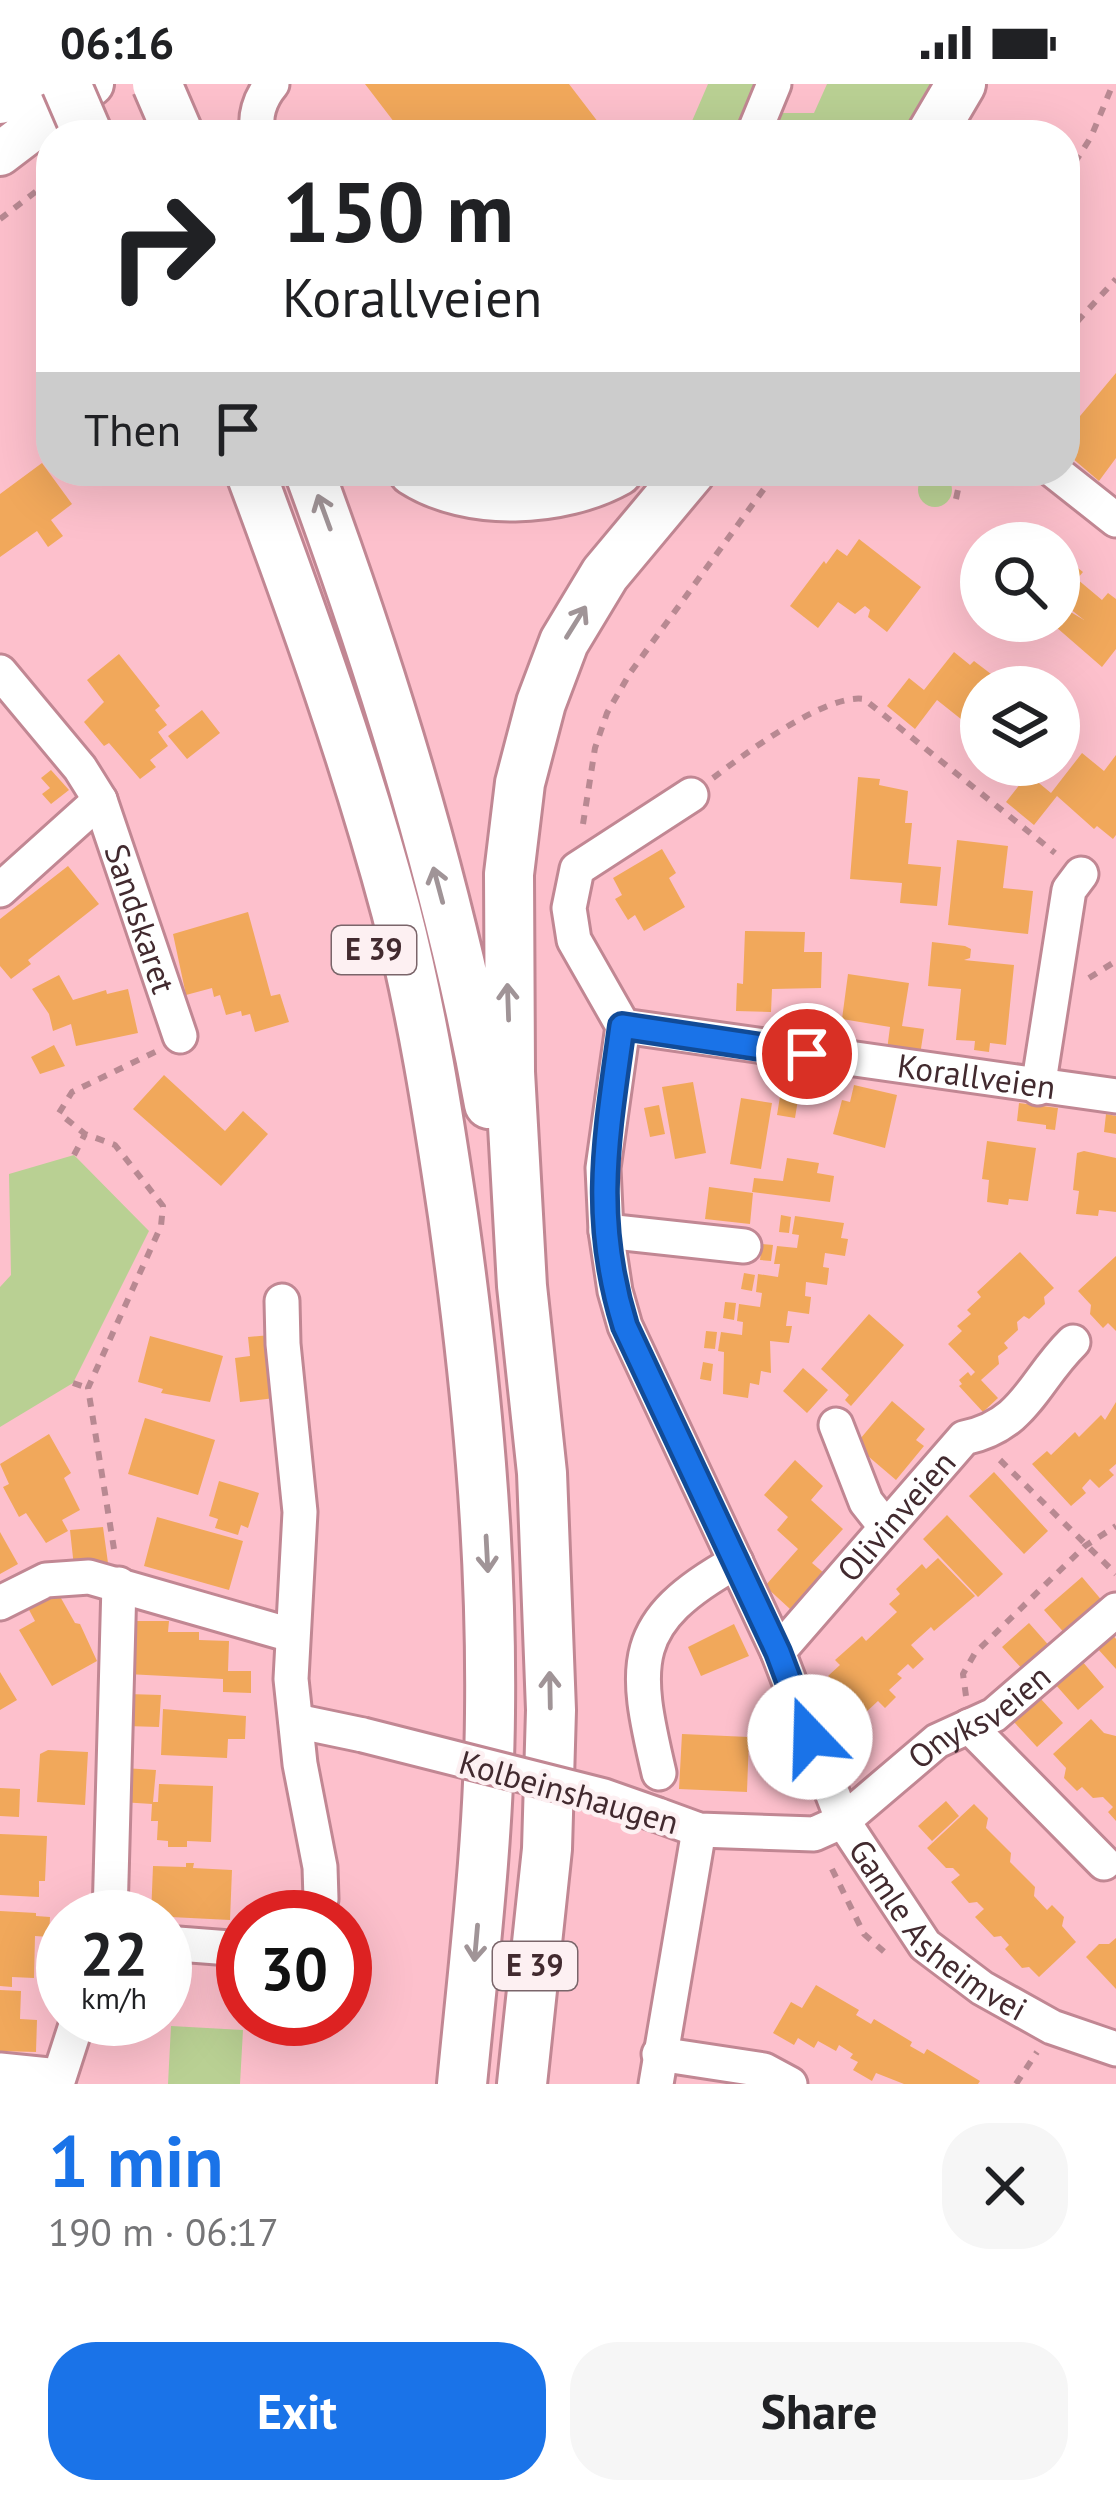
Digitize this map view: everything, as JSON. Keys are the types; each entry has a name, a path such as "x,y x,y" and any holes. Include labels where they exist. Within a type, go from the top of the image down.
{"highway":[{"path":"67,84 82,120"},
{"path":"94,84 111,120"},
{"path":"157,84 173,120"},
{"path":"940,120 961,84"},
{"path":"978,120 998,84"},
{"name":"E 39","path":"224,486 310,729 367,922 407,1092 435,1250 451,1396 481,1437"},
{"name":"E 39","path":"255,486 337,714 396,913 435,1090 481,1437 490,1713 485,1849 463,2084"},
{"name":"E 39","path":"314,486 387,702 441,897 485,1080 522,1286"},
{"path":"456,486 485,496 543,496 578,486"},
{"name":"E 39","path":"522,2084 547,1849 551,1710 542,1473 522,1286 507,975 509,874 520,783 541,703 564,641 605,574 678,486"}],"main road":[{"path":"0,102 27,84"},
{"path":"46,120 94,84"},
{"path":"0,154 36,127"}],"street":[{"path":"256,120 264,93 272,84"},
{"path":"759,120 774,84"},
{"path":"1073,486 1116,520"},
{"name":"Sandskaret","path":"0,672 80,768 100,800 180,1036"},
{"path":"622,1026 574,940 569,908 577,869 691,795"},
{"name":"Sandskaret","path":"0,890 100,800"},
{"path":"1038,1088 1070,890 1081,874"},
{"name":"Korallveien","path":"622,1026 1116,1096"},
{"name":"Gamle Asheimvei","path":"622,1026 603,1168 614,1291 625,1326 778,1652 843,1821 925,1945 982,1988 1052,2027 1116,2048"},
{"path":"606,1231 744,1246"},
{"path":"282,1301 300,1512 291,1635 296,1721 321,1890"},
{"name":"Olivinveien","path":"778,1652 964,1438 1000,1427 1029,1402 1054,1360 1073,1342"},
{"path":"836,1425 866,1502 885,1526"},
{"path":"659,1773 643,1707 644,1653 670,1608 736,1562"},
{"path":"0,1603 46,1580 88,1577 291,1635"},
{"path":"111,1890 119,1584"},
{"name":"Onyksveien","path":"843,1821 937,1741 994,1714 1116,1610"},
{"name":"Kolbeinshaugen","path":"296,1721 604,1796 699,1831 814,1834 843,1821"},
{"path":"969,1726 1104,1863"},
{"path":"699,1831 657,2069 764,2070 790,2084"},
{"path":"0,2070 58,2080 69,2046"}],"path":[{"path":"1080,154 1113,84"},
{"path":"0,219 36,191"},
{"path":"1080,319 1116,279"},
{"path":"577,869 595,748 607,713 630,673 766,486"},
{"path":"956,499 959,486"},
{"path":"691,795 798,722 853,698 864,699 1081,874"},
{"path":"119,1584 88,1388 161,1226 163,1205 115,1145 85,1134 59,1113 72,1092 148,1057 180,1036"},
{"path":"74,1155 85,1134"},
{"path":"73,1383 88,1388"},
{"path":"976,1436 1116,1574"},
{"path":"969,1726 963,1674 975,1653 1085,1546 1116,1526"},
{"path":"1016,2084 1040,2048"}],"green space":[{"path":"708,84 762,84 746,120 692,120"},
{"path":"827,84 933,84 913,120 778,120 781,113 814,113"},
{"path":"919,486 951,486 951,497 942,506 928,506 919,497"},
{"path":"74,1155 149,1231 73,1383 0,1427 0,1287 11,1275 9,1174"},
{"path":"192,2027 216,2028 216,2046 242,2046 240,2084 168,2084 170,2046 192,2046"}],"building":[{"path":"365,84 569,84 597,120 393,120"},
{"path":"1116,373 1116,458 1099,481 1080,465 1080,416"},
{"path":"36,467 36,486 59,486 72,504 51,520 63,536 48,547 37,531 0,557 0,494"},
{"path":"859,539 921,587 887,632 868,617 870,610 865,606 855,614 838,602 818,628 790,606 824,561 826,564 837,549 847,556"},
{"path":"1080,582 1102,600 1108,593 1116,599 1116,649 1102,667 1073,642 1080,642 1080,618 1084,620 1080,617"},
{"path":"954,652 970,665 974,661 981,666 960,666 960,718 937,700 915,729 887,706 909,678 924,690"},
{"path":"119,654 160,706 155,710 167,725 158,732 168,746 150,760 156,767 140,779 84,722 104,702 87,680"},
{"path":"202,710 220,733 187,759 168,736"},
{"path":"1116,755 1113,839 1097,826 1094,829 1057,796 1034,825 1006,802 1019,786 1043,786 1051,793 1056,786 1080,786 1080,756 1104,771"},
{"path":"51,770 69,790 51,804 42,794 50,788 41,778"},
{"path":"858,777 880,779 879,785 908,791 905,823 912,823 908,864 941,867 937,906 900,903 902,883 850,879"},
{"path":"957,840 1008,846 1003,888 1033,891 1028,934 948,925"},
{"path":"662,849 676,873 669,878 685,907 644,931 635,915 628,920 615,899 622,895 613,878"},
{"path":"68,866 99,904 11,979 0,966 0,919"},
{"path":"248,912 271,996 280,994 289,1022 255,1032 250,1014 226,1015 220,995 214,997 212,988 186,995 173,934"},
{"path":"745,931 805,932 804,952 822,952 821,988 772,989 771,1012 736,1011 737,983 743,984"},
{"path":"932,942 971,949 970,958 964,960 1014,965 1006,1045 990,1043 989,1052 974,1050 975,1041 956,1040 961,989 928,986"},
{"path":"848,974 909,983 902,1026 924,1029 920,1055 887,1050 890,1027 842,1019"},
{"path":"59,975 73,1000 128,989 138,1033 76,1046 71,1024 53,1031 49,1014 32,989"},
{"path":"54,1045 65,1066 40,1074 31,1057"},
{"path":"164,1075 225,1131 243,1111 268,1134 221,1186 133,1109"},
{"path":"783,1078 801,1081 795,1118 777,1115"},
{"path":"693,1082 706,1153 675,1159 662,1087"},
{"path":"854,1085 897,1095 885,1148 833,1134 842,1100 850,1102"},
{"path":"741,1098 772,1103 761,1169 730,1164"},
{"path":"1019,1103 1058,1108 1055,1130 1017,1121"},
{"path":"659,1105 665,1134 650,1137 644,1108"},
{"path":"1106,1114 1116,1116 1116,1134 1104,1132"},
{"path":"987,1141 1036,1148 1028,1201 987,1202 989,1180 982,1179"},
{"path":"1077,1153 1116,1158 1116,1212 1076,1214"},
{"path":"787,1158 819,1163 817,1173 834,1176 830,1202 752,1192 754,1178 783,1181"},
{"path":"709,1187 753,1193 750,1224 705,1219"},
{"path":"781,1215 791,1217 789,1233 779,1232"},
{"path":"795,1216 844,1223 845,1256 825,1253 827,1285 806,1282 809,1314 788,1311 789,1343 770,1341 771,1373 761,1371 759,1385 750,1383 748,1398 723,1394 724,1352 718,1351 721,1332 742,1335 743,1322 737,1321 739,1304 760,1307 758,1274 778,1277 777,1246 797,1248 799,1235 792,1234"},
{"path":"762,1244 773,1245 771,1261 760,1260"},
{"path":"1020,1252 1054,1288 1029,1319 1024,1316 1017,1322 1018,1330 1004,1343 1008,1348 998,1356 999,1364 981,1380 998,1398 983,1412 959,1386 968,1372 971,1376 975,1372 948,1344 962,1331 957,1326 971,1314 967,1310 981,1297 977,1292"},
{"path":"1116,1256 1116,1331 1108,1323 1103,1328 1078,1291"},
{"path":"744,1273 755,1275 752,1291 741,1289"},
{"path":"725,1302 736,1303 734,1320 723,1318"},
{"path":"869,1314 904,1345 851,1406 845,1400 849,1395 821,1369"},
{"path":"706,1331 717,1332 715,1349 704,1348"},
{"path":"271,1335 275,1398 240,1402 235,1358 250,1356 248,1337"},
{"path":"150,1336 223,1356 210,1402 161,1393 163,1389 138,1382"},
{"path":"703,1362 713,1364 711,1381 700,1379"},
{"path":"803,1368 828,1390 807,1413 783,1391"},
{"path":"892,1401 925,1429 916,1440 924,1446 896,1480 855,1445"},
{"path":"1116,1402 1116,1464 1109,1470 1114,1475 1099,1488 1090,1479 1082,1488 1086,1493 1071,1506 1032,1464 1047,1451 1051,1455 1075,1432 1079,1437 1101,1415 1105,1420"},
{"path":"145,1418 215,1440 198,1495 128,1474"},
{"path":"49,1434 71,1473 64,1478 80,1510 62,1520 68,1531 46,1543 26,1513 19,1517 3,1487 9,1484 0,1464"},
{"path":"795,1460 823,1486 811,1500 843,1529 812,1563 824,1573 790,1609 765,1586 798,1549 777,1530 788,1517 764,1495"},
{"path":"994,1472 1048,1531 1024,1554 969,1496"},
{"path":"219,1481 259,1493 248,1528 241,1525 238,1535 215,1528 218,1519 209,1516"},
{"path":"947,1515 1003,1574 978,1597 923,1539"},
{"path":"157,1517 243,1541 229,1590 144,1566"},
{"path":"103,1527 108,1563 74,1567 70,1530"},
{"path":"0,1532 18,1564 0,1574"},
{"path":"938,1558 975,1596 911,1645 924,1659 897,1674 902,1678 889,1690 896,1697 885,1708 878,1701 864,1714 854,1705 842,1717 836,1710 832,1715 820,1693 833,1681 828,1676 840,1665 835,1660 862,1636 866,1641 897,1612 889,1604 900,1594 896,1589 922,1564 926,1569"},
{"path":"1082,1577 1104,1603 1067,1636 1044,1610"},
{"path":"57,1591 97,1661 52,1686 19,1630 35,1621 28,1608"},
{"path":"129,1621 169,1621 168,1632 199,1632 199,1640 229,1641 228,1671 251,1671 251,1693 223,1692 223,1679 127,1674"},
{"path":"1029,1623 1052,1649 1025,1672 1002,1647"},
{"path":"734,1624 749,1656 701,1676 688,1647"},
{"path":"1112,1634 1116,1639 1116,1669 1097,1648"},
{"path":"1082,1661 1104,1687 1078,1710 1055,1684"},
{"path":"0,1672 17,1700 0,1710"},
{"path":"128,1694 161,1695 159,1727 126,1726"},
{"path":"1040,1698 1063,1723 1037,1747 1014,1722"},
{"path":"163,1709 246,1716 245,1739 228,1739 227,1758 161,1755"},
{"path":"1091,1719 1104,1733 1116,1736 1116,1821 1108,1812 1113,1807 1103,1797 1093,1798 1082,1787 1077,1791 1064,1778 1066,1768 1053,1754"},
{"path":"682,1734 749,1737 747,1792 679,1789"},
{"path":"48,1750 88,1752 85,1805 37,1802 40,1754"},
{"path":"123,1768 156,1770 153,1802 158,1802 159,1784 213,1786 211,1842 187,1841 187,1847 168,1847 168,1841 157,1840 158,1821 151,1821 152,1804 121,1802"},
{"path":"0,1788 20,1789 19,1817 0,1816"},
{"path":"946,1801 959,1816 932,1841 918,1826"},
{"path":"974,1804 988,1818 986,1828 1011,1853 1010,1862 1035,1887 1034,1896 1047,1910 1052,1905 1064,1917 1062,1926 1076,1942 1039,1977 1029,1967 1022,1968 1005,1949 1009,1945 1001,1936 994,1937 975,1917 984,1909 977,1902 969,1903 951,1882 960,1875 927,1848"},
{"path":"0,1834 47,1836 45,1881 39,1881 36,1897 0,1895"},
{"path":"194,1863 193,1868 232,1870 231,1890 216,1890 216,1919 192,1918 192,1890 152,1890 153,1866"},
{"path":"0,1911 36,1913 34,1978 12,1977 12,1987 0,1986"},
{"path":"1116,1938 1116,1989 1086,1957 1099,1944"},
{"path":"816,1985 859,2010 856,2015 871,2024 874,2019 912,2042 910,2046 924,2054 927,2049 980,2081 904,2084 876,2073 872,2081 853,2070 858,2062 839,2045 836,2051 818,2041 814,2048 798,2038 794,2045 773,2033 791,2002 802,2008"},
{"path":"0,1990 21,1991 20,2019 36,2020 36,2052 0,2051"}],"route":[{"path":"807,1054 622,1026 603,1168 614,1291 625,1326 778,1652 810,1737"}]}
